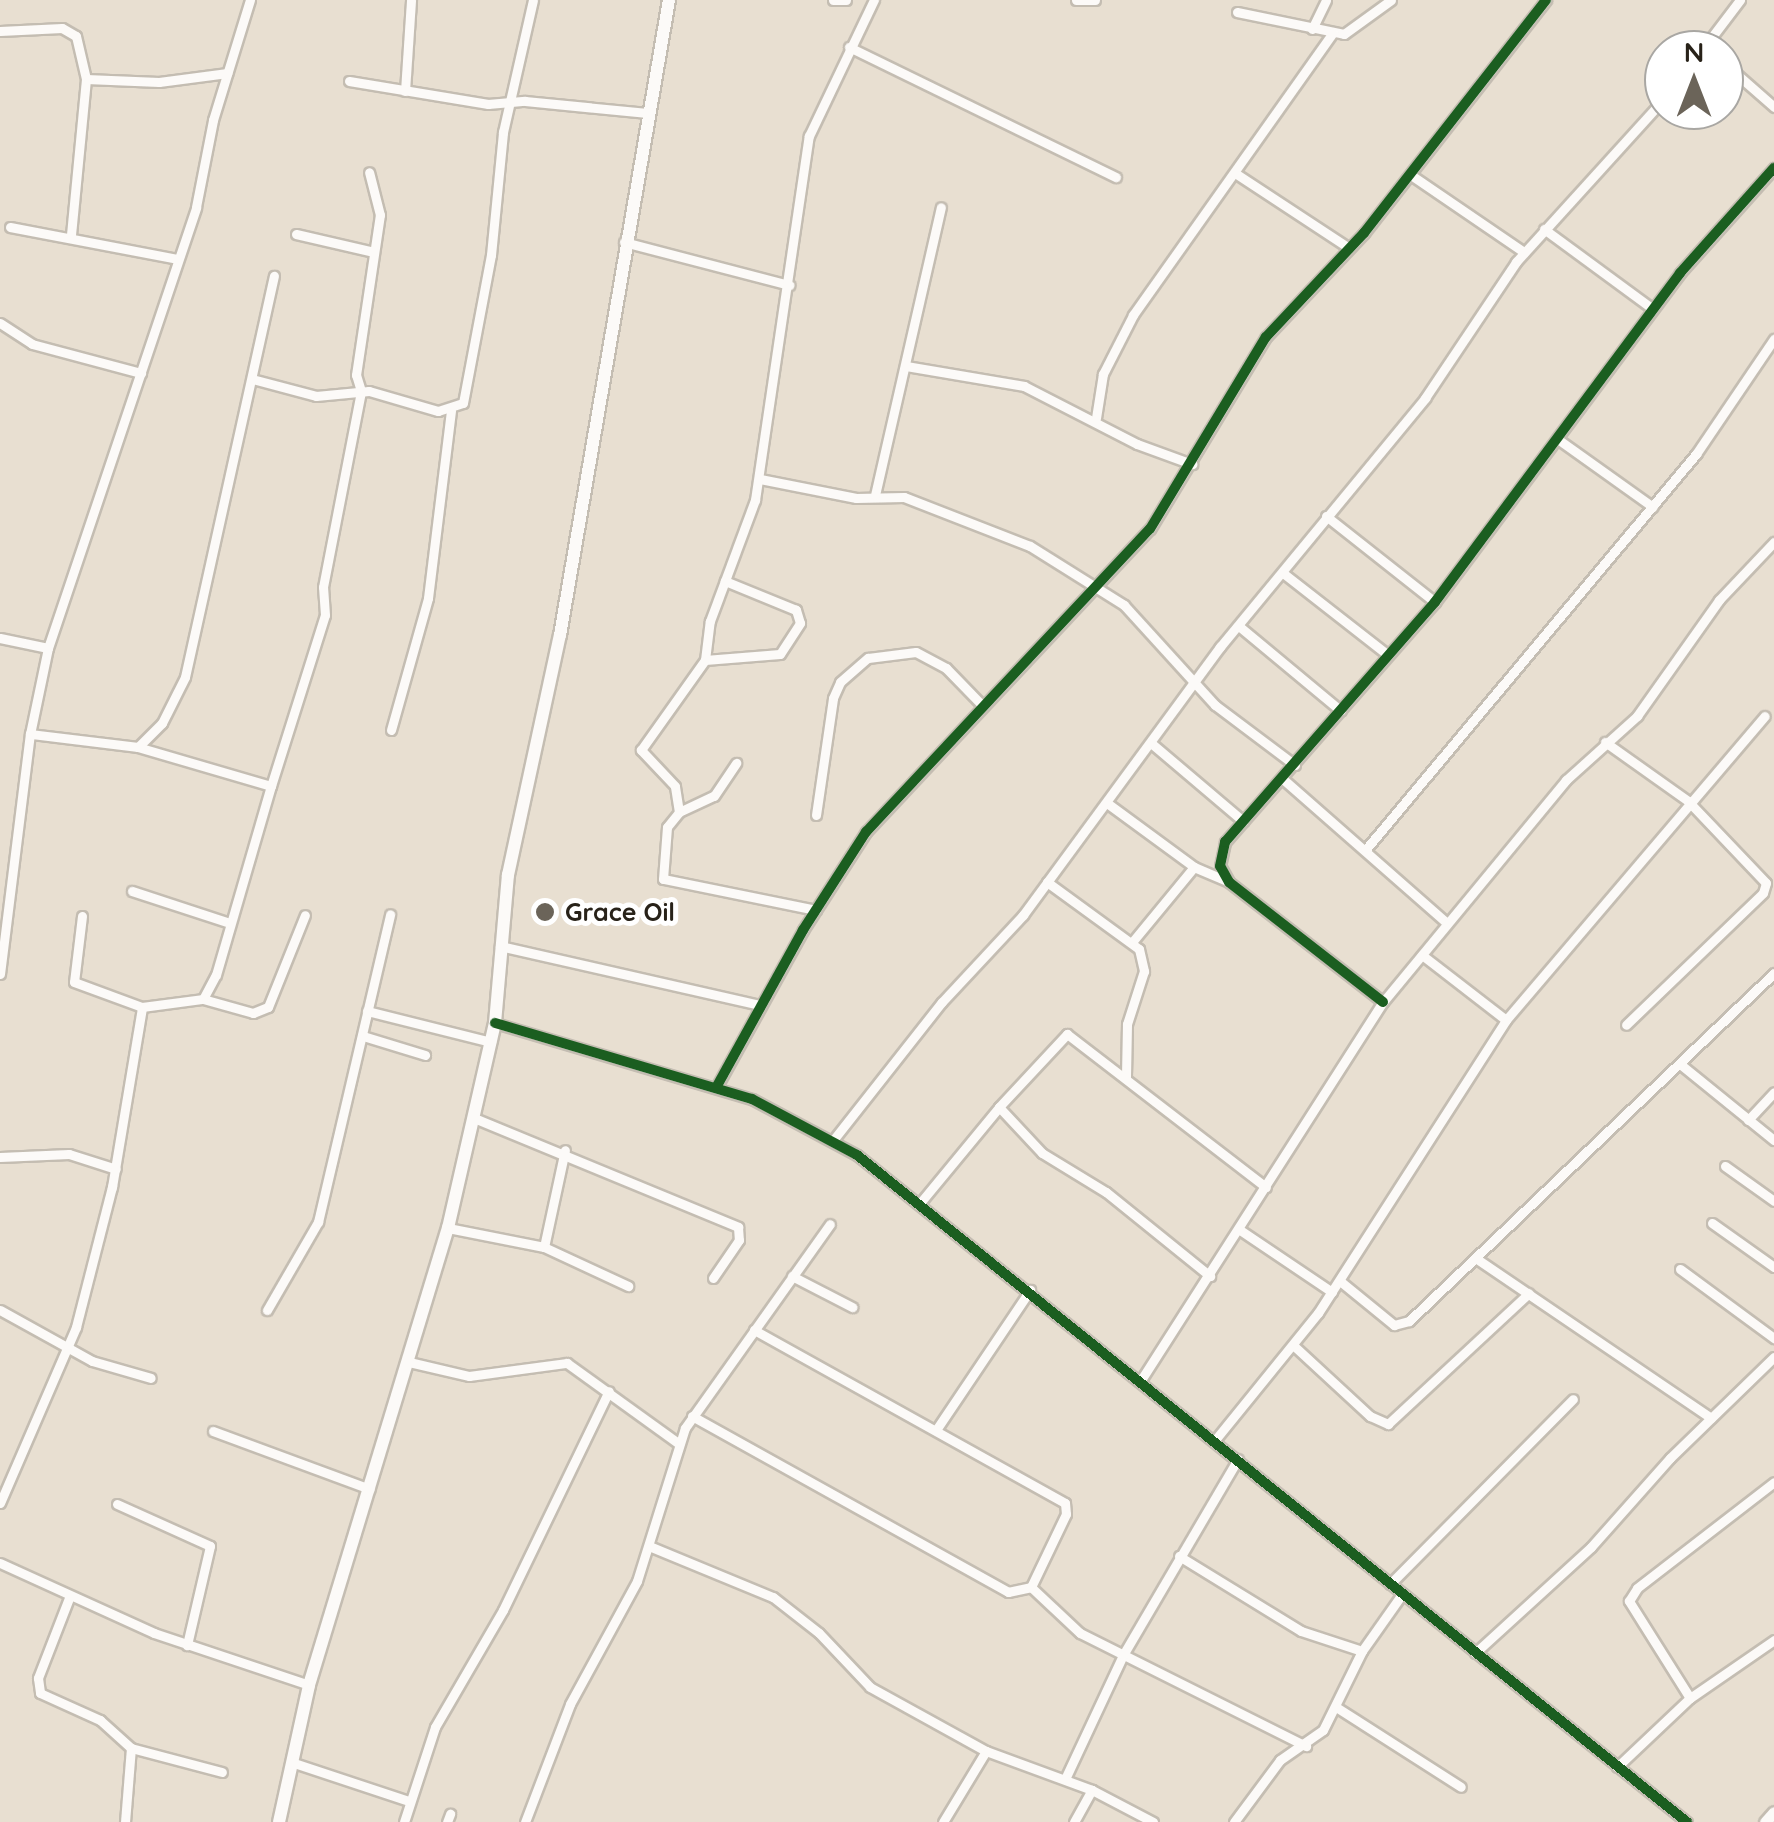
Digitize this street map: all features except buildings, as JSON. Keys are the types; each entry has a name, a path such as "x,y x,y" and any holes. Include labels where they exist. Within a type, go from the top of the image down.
{"main road":[{"path":"278,1822 310,1685 448,1228 491,1042 500,946 520,811 563,618 624,242 669,0"}],"street":[{"path":"0,974 30,734 48,648 202,188 228,73 250,0"},
{"path":"405,91 411,0"},
{"path":"256,380 316,396 360,390 451,410 463,403 471,377 512,104 533,0"},
{"path":"833,0 846,0"},
{"path":"679,812 674,783 646,763 641,750 705,660 710,621 760,479 764,417 784,335 809,136 874,0"},
{"path":"1076,0 1095,0"},
{"path":"1312,28 1326,0"},
{"path":"1237,12 1333,33 1356,30 1391,0"},
{"path":"717,1086 816,910 884,810 1150,529 1266,336 1412,174 1546,0"},
{"path":"1719,30 1740,0"},
{"path":"0,31 72,29 86,79 71,236"},
{"path":"1096,418 1104,374 1133,315 1333,33"},
{"path":"849,46 1116,177"},
{"path":"86,79 159,82 228,73"},
{"path":"349,81 512,104 648,112"},
{"path":"1744,81 1774,107"},
{"path":"834,1139 1048,882 1194,685 1424,398 1524,252 1644,121"},
{"path":"1229,882 1221,850 1434,602 1654,310 1774,168"},
{"path":"203,999 216,975 227,922 320,645 323,586 337,530 336,492 360,390 356,375 380,215 369,172"},
{"path":"1235,173 1349,248"},
{"path":"1412,174 1524,252"},
{"path":"875,495 941,207"},
{"path":"10,226 57,240 71,236 177,259"},
{"path":"1544,229 1654,310"},
{"path":"296,234 374,252"},
{"path":"624,242 789,286"},
{"path":"138,747 162,723 184,677 222,492 256,380 274,276"},
{"path":"0,324 32,344 141,374"},
{"path":"1366,848 1653,507 1729,410 1774,338"},
{"path":"906,366 996,378 1096,418 1138,444 1192,464"},
{"path":"391,730 428,598 451,410"},
{"path":"1558,440 1653,507"},
{"path":"760,479 828,494 904,497 970,520 1099,585 1160,641 1194,685 1296,765"},
{"path":"1326,516 1434,602"},
{"path":"1140,1380 1240,1230 1383,1002 1605,742 1637,716 1719,600 1774,542"},
{"path":"1284,574 1388,654"},
{"path":"705,660 780,654 800,622 796,610 725,580"},
{"path":"1240,627 1341,711"},
{"path":"0,638 48,648"},
{"path":"816,815 834,698 840,682 868,658 916,652 946,668 981,704"},
{"path":"1215,1440 1340,1282 1506,1020 1764,716"},
{"path":"30,734 138,747 271,786"},
{"path":"1605,742 1688,802 1761,875 1763,893 1626,1025"},
{"path":"1151,743 1244,820"},
{"path":"736,763 714,796 679,812 667,826 662,879 816,910"},
{"path":"1284,780 1447,923"},
{"path":"1106,803 1194,867 1229,882 1383,1002"},
{"path":"1133,942 1194,867"},
{"path":"1048,882 1133,942 1144,971 1128,1024 1126,1078"},
{"path":"132,891 227,922"},
{"path":"267,1310 318,1222 390,914"},
{"path":"82,916 74,982 142,1006 203,999 253,1013 268,1008 304,915"},
{"path":"500,946 760,1006"},
{"path":"1422,955 1506,1020"},
{"path":"1340,1282 1388,1321 1404,1325 1774,973"},
{"path":"0,1504 69,1349 116,1169 142,1006"},
{"path":"367,1012 491,1042"},
{"path":"495,1023 717,1086 834,1139 1030,1290 1687,1822"},
{"path":"920,1203 999,1107 1067,1034 1266,1187"},
{"path":"363,1036 425,1055"},
{"path":"1680,1064 1774,1140"},
{"path":"1748,1120 1774,1092"},
{"path":"999,1107 1042,1153 1106,1192 1210,1276"},
{"path":"474,1118 565,1150 738,1227 739,1240 713,1278"},
{"path":"544,1247 565,1150"},
{"path":"0,1157 69,1154 116,1169"},
{"path":"1725,1166 1774,1201"},
{"path":"1712,1223 1774,1267"},
{"path":"525,1822 570,1704 628,1601 649,1546 678,1443 692,1416 830,1224"},
{"path":"448,1228 544,1247 628,1286"},
{"path":"1240,1230 1332,1292"},
{"path":"1477,1259 1711,1418"},
{"path":"1680,1269 1774,1338"},
{"path":"792,1276 852,1307"},
{"path":"936,1430 1030,1290"},
{"path":"1293,1345 1370,1416 1388,1424 1529,1293"},
{"path":"0,1310 69,1349 152,1378"},
{"path":"692,1416 1008,1592 1030,1586 1066,1514 1065,1503 754,1330"},
{"path":"1474,1653 1591,1547 1711,1418 1774,1357"},
{"path":"409,1362 469,1376 567,1363 678,1443"},
{"path":"404,1822 435,1727 503,1610 609,1391"},
{"path":"1390,1584 1573,1399"},
{"path":"213,1431 372,1490"},
{"path":"1065,1779 1123,1654 1238,1459"},
{"path":"1690,1698 1630,1601 1637,1588 1774,1482"},
{"path":"117,1504 210,1546 188,1645"},
{"path":"649,1546 773,1597 819,1633 870,1687 986,1751 1092,1790 1152,1822"},
{"path":"1179,1556 1302,1631 1362,1651"},
{"path":"0,1564 69,1598 188,1645 310,1685"},
{"path":"1030,1586 1070,1626 1306,1746"},
{"path":"1234,1822 1280,1760 1306,1746 1336,1707 1362,1651 1402,1594"},
{"path":"69,1598 38,1678 40,1694 100,1720 131,1748 222,1772"},
{"path":"1617,1767 1690,1698 1774,1640"},
{"path":"1336,1707 1461,1787"},
{"path":"125,1822 131,1748"},
{"path":"943,1822 986,1751"},
{"path":"291,1762 409,1801"},
{"path":"1074,1822 1092,1790"},
{"path":"1765,1822 1774,1812"}],"cycle path":[{"path":"717,1086 803,930 866,832 1150,529 1266,337 1364,233 1546,0"},
{"path":"1383,1002 1229,882 1220,866 1225,842 1435,602 1680,273 1774,168"},
{"path":"495,1023 752,1099 857,1155 1687,1822"}],"place":[{"name":"Grace Oil","path":"545,912"}]}
